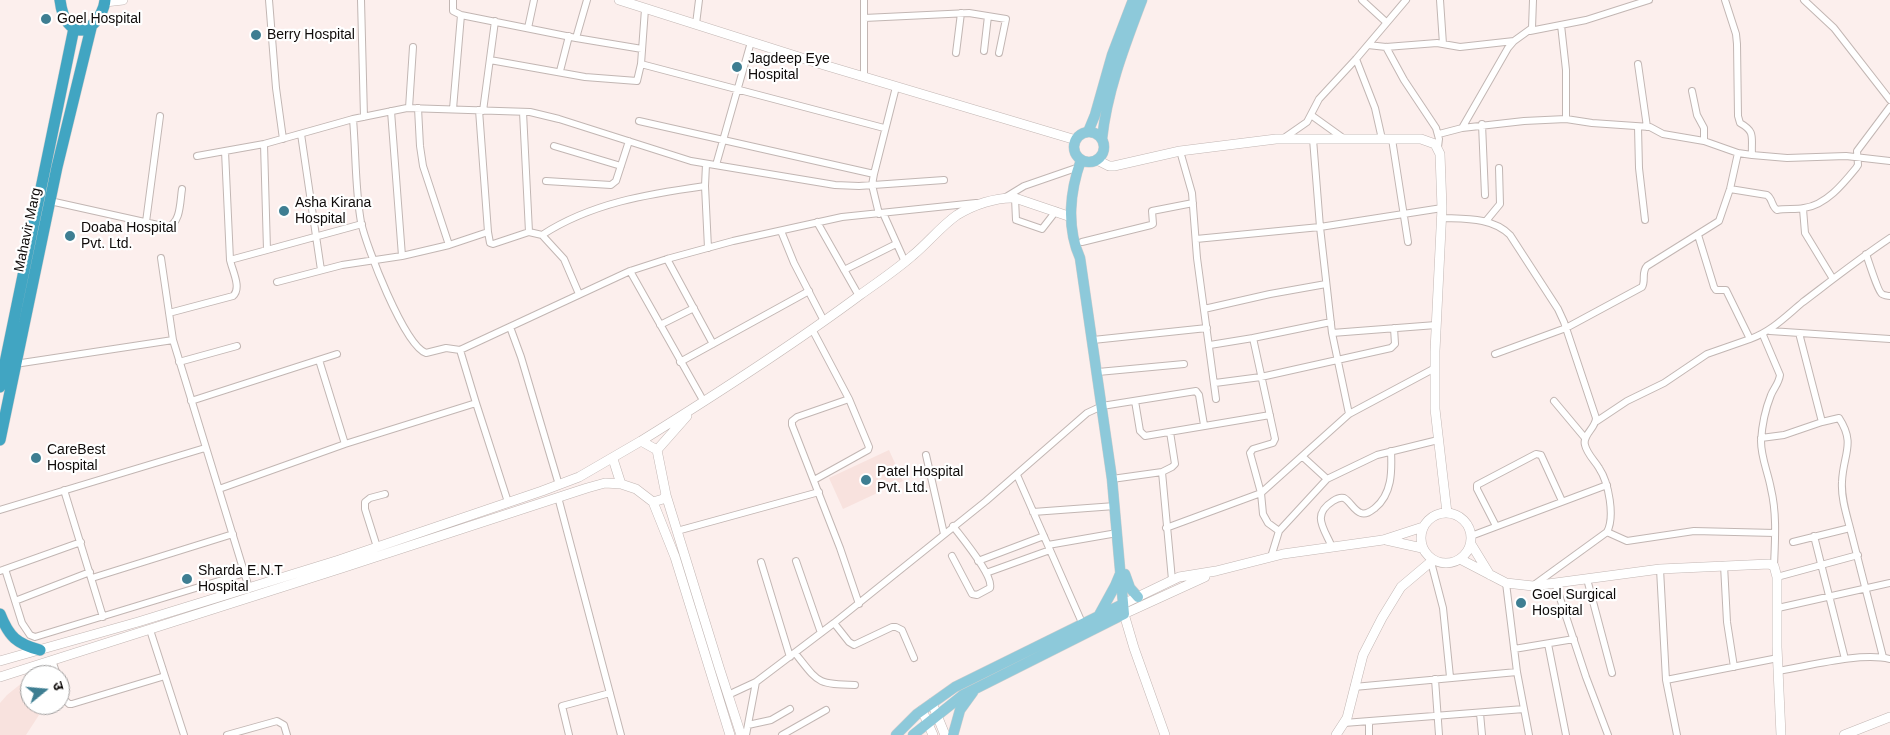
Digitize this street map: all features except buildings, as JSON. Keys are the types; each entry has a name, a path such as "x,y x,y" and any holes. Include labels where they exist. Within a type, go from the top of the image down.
{"highway":[{"path":"52,0 61,4 69,24 74,28 82,30 91,28"},
{"name":"Mahavir Marg","path":"0,440 50,201 91,28 100,18 105,1"},
{"name":"Mahavir Marg","path":"0,387 74,28"},
{"path":"0,614 11,636 24,646 40,650"}],"main road":[{"path":"1124,609 1115,506 1098,372 1080,258 1076,248 1071,217 1073,188 1086,162 1102,156 1104,147 1102,140 1104,119 1133,0"},
{"path":"1088,132 1095,115 1112,55 1130,18 1142,0"},
{"path":"1086,162 1075,149 1076,140 1083,133 1088,132 1097,134 1102,140"},
{"path":"1080,258 1082,242 1078,216 1079,189 1086,162"},
{"path":"1120,559 1130,588 1138,597"},
{"path":"1097,618 1116,586 1121,573"},
{"path":"896,735 922,710 955,687 1083,624 1124,609"},
{"path":"913,735 963,695 1124,609"},
{"path":"953,735 960,710 975,689"}],"street":[{"path":"105,1 123,0"},
{"path":"269,0 276,88 283,139"},
{"path":"361,0 364,117"},
{"path":"453,0 453,11 461,15 642,49"},
{"path":"528,28 534,0"},
{"path":"560,71 587,0"},
{"path":"622,0 645,9 896,87 1076,140"},
{"path":"696,24 699,0"},
{"path":"864,0 864,77"},
{"path":"1362,0 1386,22"},
{"path":"1283,139 1302,126 1311,115 1319,99 1406,0"},
{"path":"1440,0 1443,44"},
{"path":"1530,30 1533,25 1533,0"},
{"path":"1462,128 1508,48 1514,41 1530,30 1586,20 1649,0"},
{"path":"1725,0 1736,34 1739,120 1741,124 1749,127 1751,131 1752,155"},
{"path":"1804,0 1834,28 1890,100"},
{"path":"490,60 560,71 585,77 634,82 638,79 645,9"},
{"path":"864,18 961,13 1006,19 998,54"},
{"path":"956,53 961,13"},
{"path":"453,109 461,15"},
{"path":"984,51 988,16"},
{"path":"495,21 481,110 488,232 489,241 492,244 529,232 542,234 578,215 601,206 667,191 705,186"},
{"path":"1561,25 1566,70 1566,119"},
{"path":"1368,45 1386,48 1443,44 1460,47 1514,41"},
{"path":"716,165 751,42"},
{"path":"409,108 413,47"},
{"path":"1386,48 1439,134 1442,218 1436,325 1435,409 1447,513"},
{"path":"1356,59 1377,115 1382,139"},
{"path":"640,64 884,128"},
{"path":"1638,64 1646,127"},
{"path":"896,87 884,128 872,185 881,213 905,262"},
{"path":"1692,91 1697,115 1704,128 1704,142"},
{"path":"1730,190 1767,195 1771,198 1777,210 1803,209 1816,205 1835,191 1856,168 1858,165 1857,151 1890,107"},
{"path":"197,156 264,144 353,119 391,111 409,108 453,109 523,112 559,120 665,154 706,164 835,185 859,186 944,180"},
{"path":"418,108 423,166 449,245"},
{"path":"391,111 402,256"},
{"path":"523,112 529,232"},
{"path":"1311,115 1342,138"},
{"path":"146,222 160,116"},
{"path":"353,119 362,224 374,260 400,323 420,350 426,353 446,348 460,350 630,271 708,248 817,222 842,217 989,202 1010,198 1071,217"},
{"path":"1439,134 1482,124 1566,119 1646,127 1663,134 1704,142 1738,153 1752,155 1787,158 1846,156 1890,161"},
{"path":"639,121 874,174"},
{"path":"1482,124 1485,195"},
{"path":"1638,127 1639,168 1645,220"},
{"path":"301,134 318,237 321,270"},
{"path":"1010,198 1024,186 1086,162 1114,166 1180,151 1283,139 1421,139 1432,142 1438,147"},
{"path":"1313,139 1320,227 1332,333 1349,414"},
{"path":"1392,139 1408,242"},
{"path":"546,182 608,186 616,181 628,141"},
{"path":"264,144 267,250"},
{"path":"554,146 621,166"},
{"path":"169,313 199,307 236,294 237,289 230,260 226,151"},
{"path":"1180,151 1191,187 1216,399"},
{"path":"1495,354 1566,328 1642,287 1644,283 1644,270 1647,266 1719,221 1730,190 1738,153"},
{"path":"706,164 705,186 708,248"},
{"path":"1486,221 1500,204 1499,168"},
{"path":"50,201 168,227 176,222 182,189"},
{"path":"1010,198 1016,220 1042,229 1056,211"},
{"path":"0,661 249,588 377,547 579,478 613,459 700,404 824,321 905,262 956,216 989,202"},
{"path":"1082,242 1152,225 1152,212 1193,203"},
{"path":"1196,239 1320,227 1442,208"},
{"path":"1803,209 1805,233 1833,279"},
{"path":"1442,218 1486,221 1503,229 1513,240 1558,310 1566,328 1596,420"},
{"path":"817,222 859,296"},
{"path":"230,260 362,224"},
{"path":"781,231 794,263 824,321"},
{"path":"277,282 321,270 402,256 449,245 488,232"},
{"path":"542,234 564,259 579,294"},
{"path":"1698,235 1714,287 1716,290 1726,290 1750,339"},
{"path":"1532,586 1607,532 1611,523 1607,485 1600,469 1585,446 1585,438 1596,420 1626,401 1664,383 1707,354 1770,331 1833,279 1890,238"},
{"path":"844,270 896,244"},
{"path":"1866,254 1878,291 1883,295 1890,296"},
{"path":"161,258 173,340 190,401 249,588"},
{"path":"668,259 713,344"},
{"path":"630,271 680,362 700,404"},
{"path":"1204,309 1326,284"},
{"path":"680,362 809,291"},
{"path":"660,325 694,308"},
{"path":"1210,345 1331,322"},
{"path":"1332,333 1436,325"},
{"path":"510,327 521,357 559,485"},
{"path":"1093,340 1207,328"},
{"path":"1215,383 1260,377 1393,347 1395,344 1394,328"},
{"path":"812,329 850,399 868,442 868,450 814,480"},
{"path":"1770,331 1890,339"},
{"path":"1800,333 1822,422"},
{"path":"1763,335 1780,375 1780,380 1769,401 1761,438 1763,461 1772,498 1775,533 1774,566 1777,577 1781,735"},
{"path":"1253,338 1275,441 1272,444 1253,449 1250,453 1261,493 1265,519 1279,531"},
{"path":"15,364 173,340"},
{"path":"179,362 237,346"},
{"path":"460,350 508,502"},
{"path":"190,401 337,354"},
{"path":"319,360 345,444"},
{"path":"1098,372 1184,364"},
{"path":"1166,528 1261,493 1349,414 1435,368"},
{"path":"728,695 756,682 859,604 1016,475 1087,413 1102,406 1196,391 1199,395 1204,425"},
{"path":"850,399 797,417 792,421 859,604"},
{"path":"1136,401 1142,434 1145,436 1270,415"},
{"path":"1554,401 1585,438"},
{"path":"219,489 345,444 476,403"},
{"path":"657,450 700,404"},
{"path":"1761,438 1784,435 1839,418 1848,436 1849,444 1843,472 1842,489 1850,528 1887,658 1845,659 1778,671"},
{"path":"1112,479 1162,472 1172,467 1175,464 1170,432"},
{"path":"1271,558 1279,531 1328,480 1369,458 1438,440"},
{"path":"642,441 657,450 666,495 741,735"},
{"path":"0,510 205,448"},
{"path":"1332,547 1320,520 1321,512 1338,498 1344,498 1359,513 1370,512 1378,505 1388,491 1392,451"},
{"path":"1496,526 1477,489 1478,485 1536,454 1541,455 1562,502"},
{"path":"926,456 944,534"},
{"path":"1303,456 1328,480"},
{"path":"613,459 621,484"},
{"path":"1162,472 1172,580"},
{"path":"1016,475 1083,624"},
{"path":"0,677 558,497 605,483 621,484 636,489 653,502 675,557 730,735"},
{"path":"1432,561 1445,564 1460,559 1466,553 1471,540 1496,526 1607,485"},
{"path":"64,490 103,617"},
{"path":"677,531 819,492"},
{"path":"377,547 364,502 370,498 385,494"},
{"path":"653,502 663,499 666,495"},
{"path":"558,497 621,735"},
{"path":"1033,512 1115,506"},
{"path":"1124,609 1138,597 1179,577 1216,571 1271,558 1383,540 1423,527 1434,516 1447,513 1462,519 1468,527 1471,540 1492,577"},
{"path":"952,556 973,596 978,596 990,588 991,581 954,526"},
{"path":"1423,527 1420,540 1422,548 1432,561 1443,608 1450,677"},
{"path":"1793,542 1850,528"},
{"path":"1607,532 1627,541 1694,531 1775,533"},
{"path":"986,573 1049,548 1117,532"},
{"path":"15,601 91,575 232,534"},
{"path":"978,561 1044,536"},
{"path":"1814,536 1845,659"},
{"path":"1383,540 1422,548"},
{"path":"81,542 2,570 26,631 30,635 35,636 103,617 245,573"},
{"path":"1777,577 1858,555"},
{"path":"1460,559 1506,583 1532,586 1660,569 1766,563 1774,566"},
{"path":"796,561 821,633"},
{"path":"1336,735 1344,723 1349,710 1363,655 1382,618 1395,595 1410,578 1432,561"},
{"path":"761,562 793,655 815,679 827,684 855,685"},
{"path":"1724,565 1727,622 1734,667"},
{"path":"1660,569 1666,680 1677,735"},
{"path":"1124,609 1216,571"},
{"path":"1587,578 1612,673"},
{"path":"1506,583 1517,672 1529,735"},
{"path":"1555,583 1608,735"},
{"path":"1778,608 1890,583"},
{"path":"1124,609 1134,648 1164,735"},
{"path":"834,623 849,642 854,645 892,627 899,628 914,658"},
{"path":"150,630 184,735"},
{"path":"1514,649 1574,640"},
{"path":"1548,644 1566,735"},
{"path":"1666,680 1778,658"},
{"path":"52,660 54,665"},
{"path":"1354,687 1517,672"},
{"path":"70,703 72,704 165,676"},
{"path":"1435,679 1439,735"},
{"path":"746,735 756,682"},
{"path":"569,735 562,706 610,694"},
{"path":"932,704 945,735"},
{"path":"748,725 771,720 790,709"},
{"path":"1344,723 1524,709"},
{"path":"782,735 826,710"},
{"path":"922,710 933,735"},
{"path":"1480,713 1482,735"},
{"path":"1844,735 1890,718"},
{"path":"227,735 277,721 284,726 287,735"},
{"path":"1369,722 1369,735"}],"shaded area":[{"name":"Patel Hospital Pvt. Ltd.","path":"889,450 903,481 843,509 829,478"},
{"path":"20,684 20,715 39,715 26,735 0,735 0,703"}],"place":[{"name":"Goel Hospital","path":"46,19"},
{"name":"Berry Hospital","path":"256,35"},
{"name":"Jagdeep Eye Hospital","path":"737,67"},
{"name":"Asha Kirana Hospital","path":"284,211"},
{"name":"Doaba Hospital Pvt. Ltd.","path":"70,236"},
{"name":"CareBest Hospital","path":"36,458"},
{"name":"Patel Hospital Pvt. Ltd.","path":"866,480"},
{"name":"Sharda E.N.T Hospital","path":"187,579"},
{"name":"Goel Surgical Hospital","path":"1521,603"}]}
